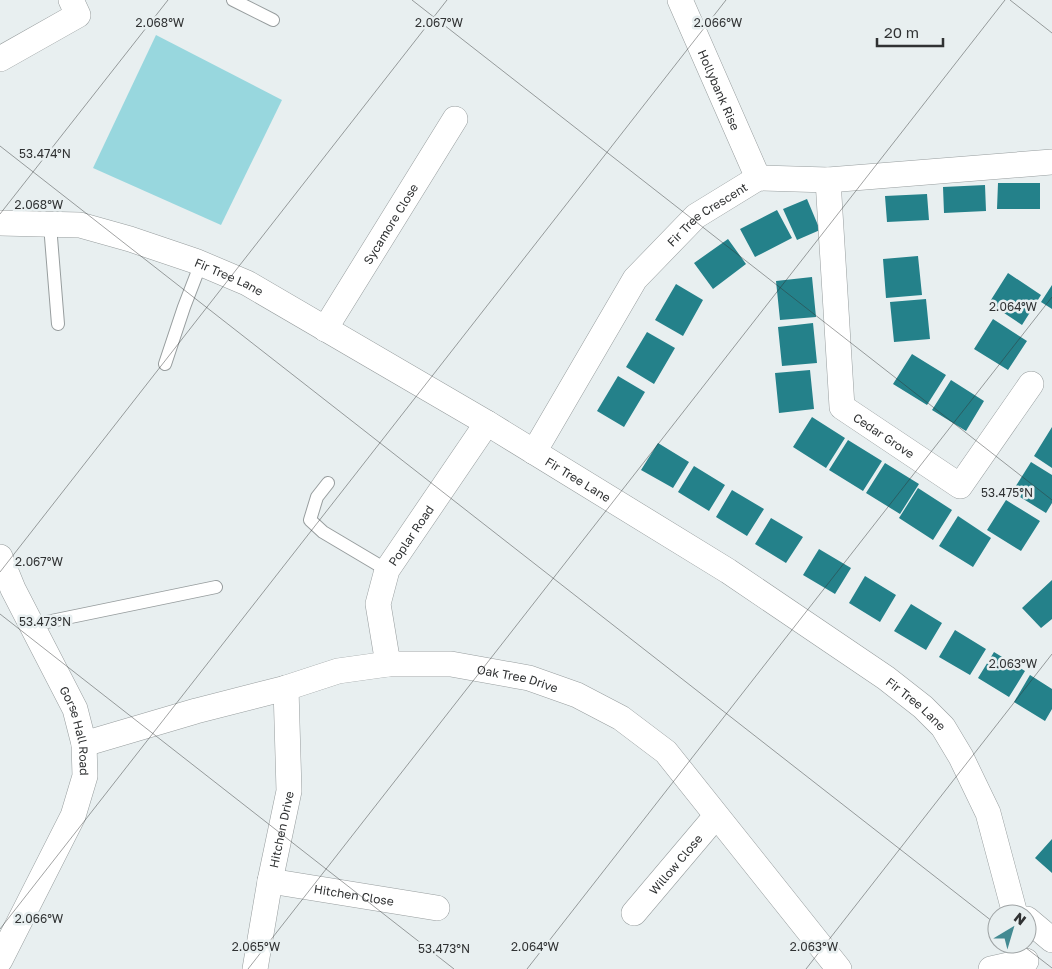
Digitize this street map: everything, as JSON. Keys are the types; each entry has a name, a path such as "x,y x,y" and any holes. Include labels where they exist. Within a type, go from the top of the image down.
{"street":[{"path":"0,59 78,15 71,0"},
{"name":"Hollybank Rise","path":"680,0 758,178"},
{"name":"Sycamore Close","path":"325,329 455,119"},
{"name":"Fir Tree Crescent","path":"534,452 635,279 696,216 758,178 828,180 1052,162"},
{"name":"Cedar Grove","path":"828,180 842,407 960,486 1031,384"},
{"name":"Fir Tree Lane","path":"0,223 80,226 130,239 201,263 247,283 487,423 728,571 886,678 943,727 957,749 988,813 1017,904"},
{"name":"Poplar Road","path":"388,664 378,604 387,570 487,423"},
{"name":"Gorse Hall Road","path":"0,558 13,589 75,709 84,744 85,776 73,816 0,960"},
{"name":"Oak Tree Drive","path":"84,744 196,711 286,688 338,671 388,664 451,664 528,678 577,695 621,718 666,752 839,969"},
{"name":"Hitchen Drive","path":"255,969 270,881 289,791 286,688"},
{"name":"Willow Close","path":"634,913 716,816"},
{"name":"Hitchen Close","path":"270,881 437,908"},
{"path":"1037,928 1052,940"},
{"path":"991,969 1025,958"}],"lane":[{"path":"234,0 273,20"},
{"path":"50,224 58,324"},
{"path":"165,364 201,263"},
{"path":"328,483 317,496 310,520 323,532 387,570"},
{"path":"32,626 216,587"}],"shaded area":[{"path":"156,35 282,100 221,225 93,168"}],"building":[{"path":"998,183 1040,183 1040,209 997,209"},
{"path":"985,185 986,211 944,213 943,187"},
{"path":"927,194 929,220 887,222 885,196"},
{"path":"807,199 820,230 797,240 783,209"},
{"path":"777,210 792,238 755,257 740,229"},
{"path":"728,239 746,264 713,289 694,263"},
{"path":"918,256 922,295 886,298 883,259"},
{"path":"1008,273 1041,295 1022,325 989,303"},
{"path":"812,277 816,317 780,320 776,281"},
{"path":"676,284 703,300 683,336 655,320"},
{"path":"1052,285 1052,309 1041,302"},
{"path":"926,299 930,339 894,342 890,302"},
{"path":"993,319 1027,341 1008,370 974,349"},
{"path":"813,323 817,363 782,366 778,327"},
{"path":"647,332 675,348 654,384 626,367"},
{"path":"912,354 946,375 927,405 893,384"},
{"path":"810,370 814,409 779,413 775,373"},
{"path":"618,376 645,392 624,427 597,411"},
{"path":"951,380 984,401 966,431 932,410"},
{"path":"812,417 845,438 826,468 793,447"},
{"path":"1052,427 1052,468 1034,456"},
{"path":"848,440 882,461 863,491 829,470"},
{"path":"658,443 689,462 673,488 641,470"},
{"path":"1031,462 1052,475 1052,503 1046,513 1012,492"},
{"path":"885,463 919,484 900,514 866,493"},
{"path":"694,466 725,485 709,511 678,492"},
{"path":"918,488 952,510 933,540 899,518"},
{"path":"732,490 764,509 747,536 716,517"},
{"path":"1006,500 1040,521 1021,551 987,530"},
{"path":"958,516 991,538 973,567 939,546"},
{"path":"771,518 803,537 786,563 755,544"},
{"path":"819,549 851,568 835,594 803,575"},
{"path":"865,576 896,595 880,622 849,603"},
{"path":"1052,580 1052,619 1041,628 1022,608"},
{"path":"911,604 942,623 926,650 894,631"},
{"path":"955,630 986,649 970,675 939,657"},
{"path":"994,652 1025,671 1009,697 978,678"},
{"path":"1030,675 1052,689 1052,709 1045,721 1014,702"},
{"path":"1052,839 1052,873 1035,858"}]}
